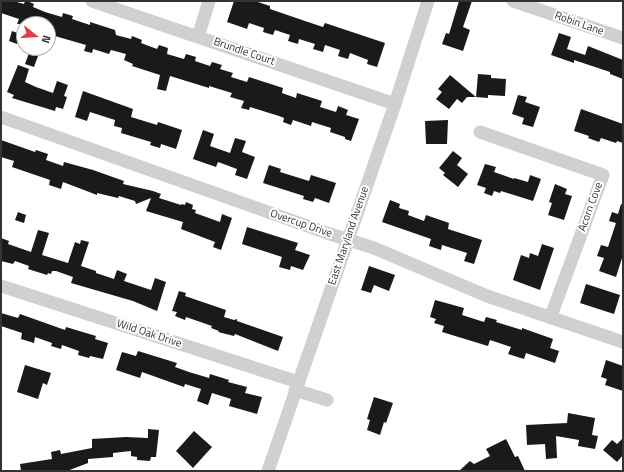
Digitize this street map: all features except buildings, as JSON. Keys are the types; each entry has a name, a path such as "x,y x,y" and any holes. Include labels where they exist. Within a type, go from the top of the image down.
{"street":[{"name":"Brundle Court","path":"92,1 395,104"},
{"path":"198,37 209,1"},
{"name":"East Maryland Avenue","path":"268,471 296,386 395,104 428,1"},
{"name":"Robin Lane","path":"513,1 623,38"},
{"name":"Overcup Drive","path":"1,117 348,239 408,261 487,296 551,316 623,342"},
{"name":"Acorn Cove","path":"480,132 603,175 551,316"},
{"name":"Wild Oak Drive","path":"1,286 296,386 327,400"}]}
